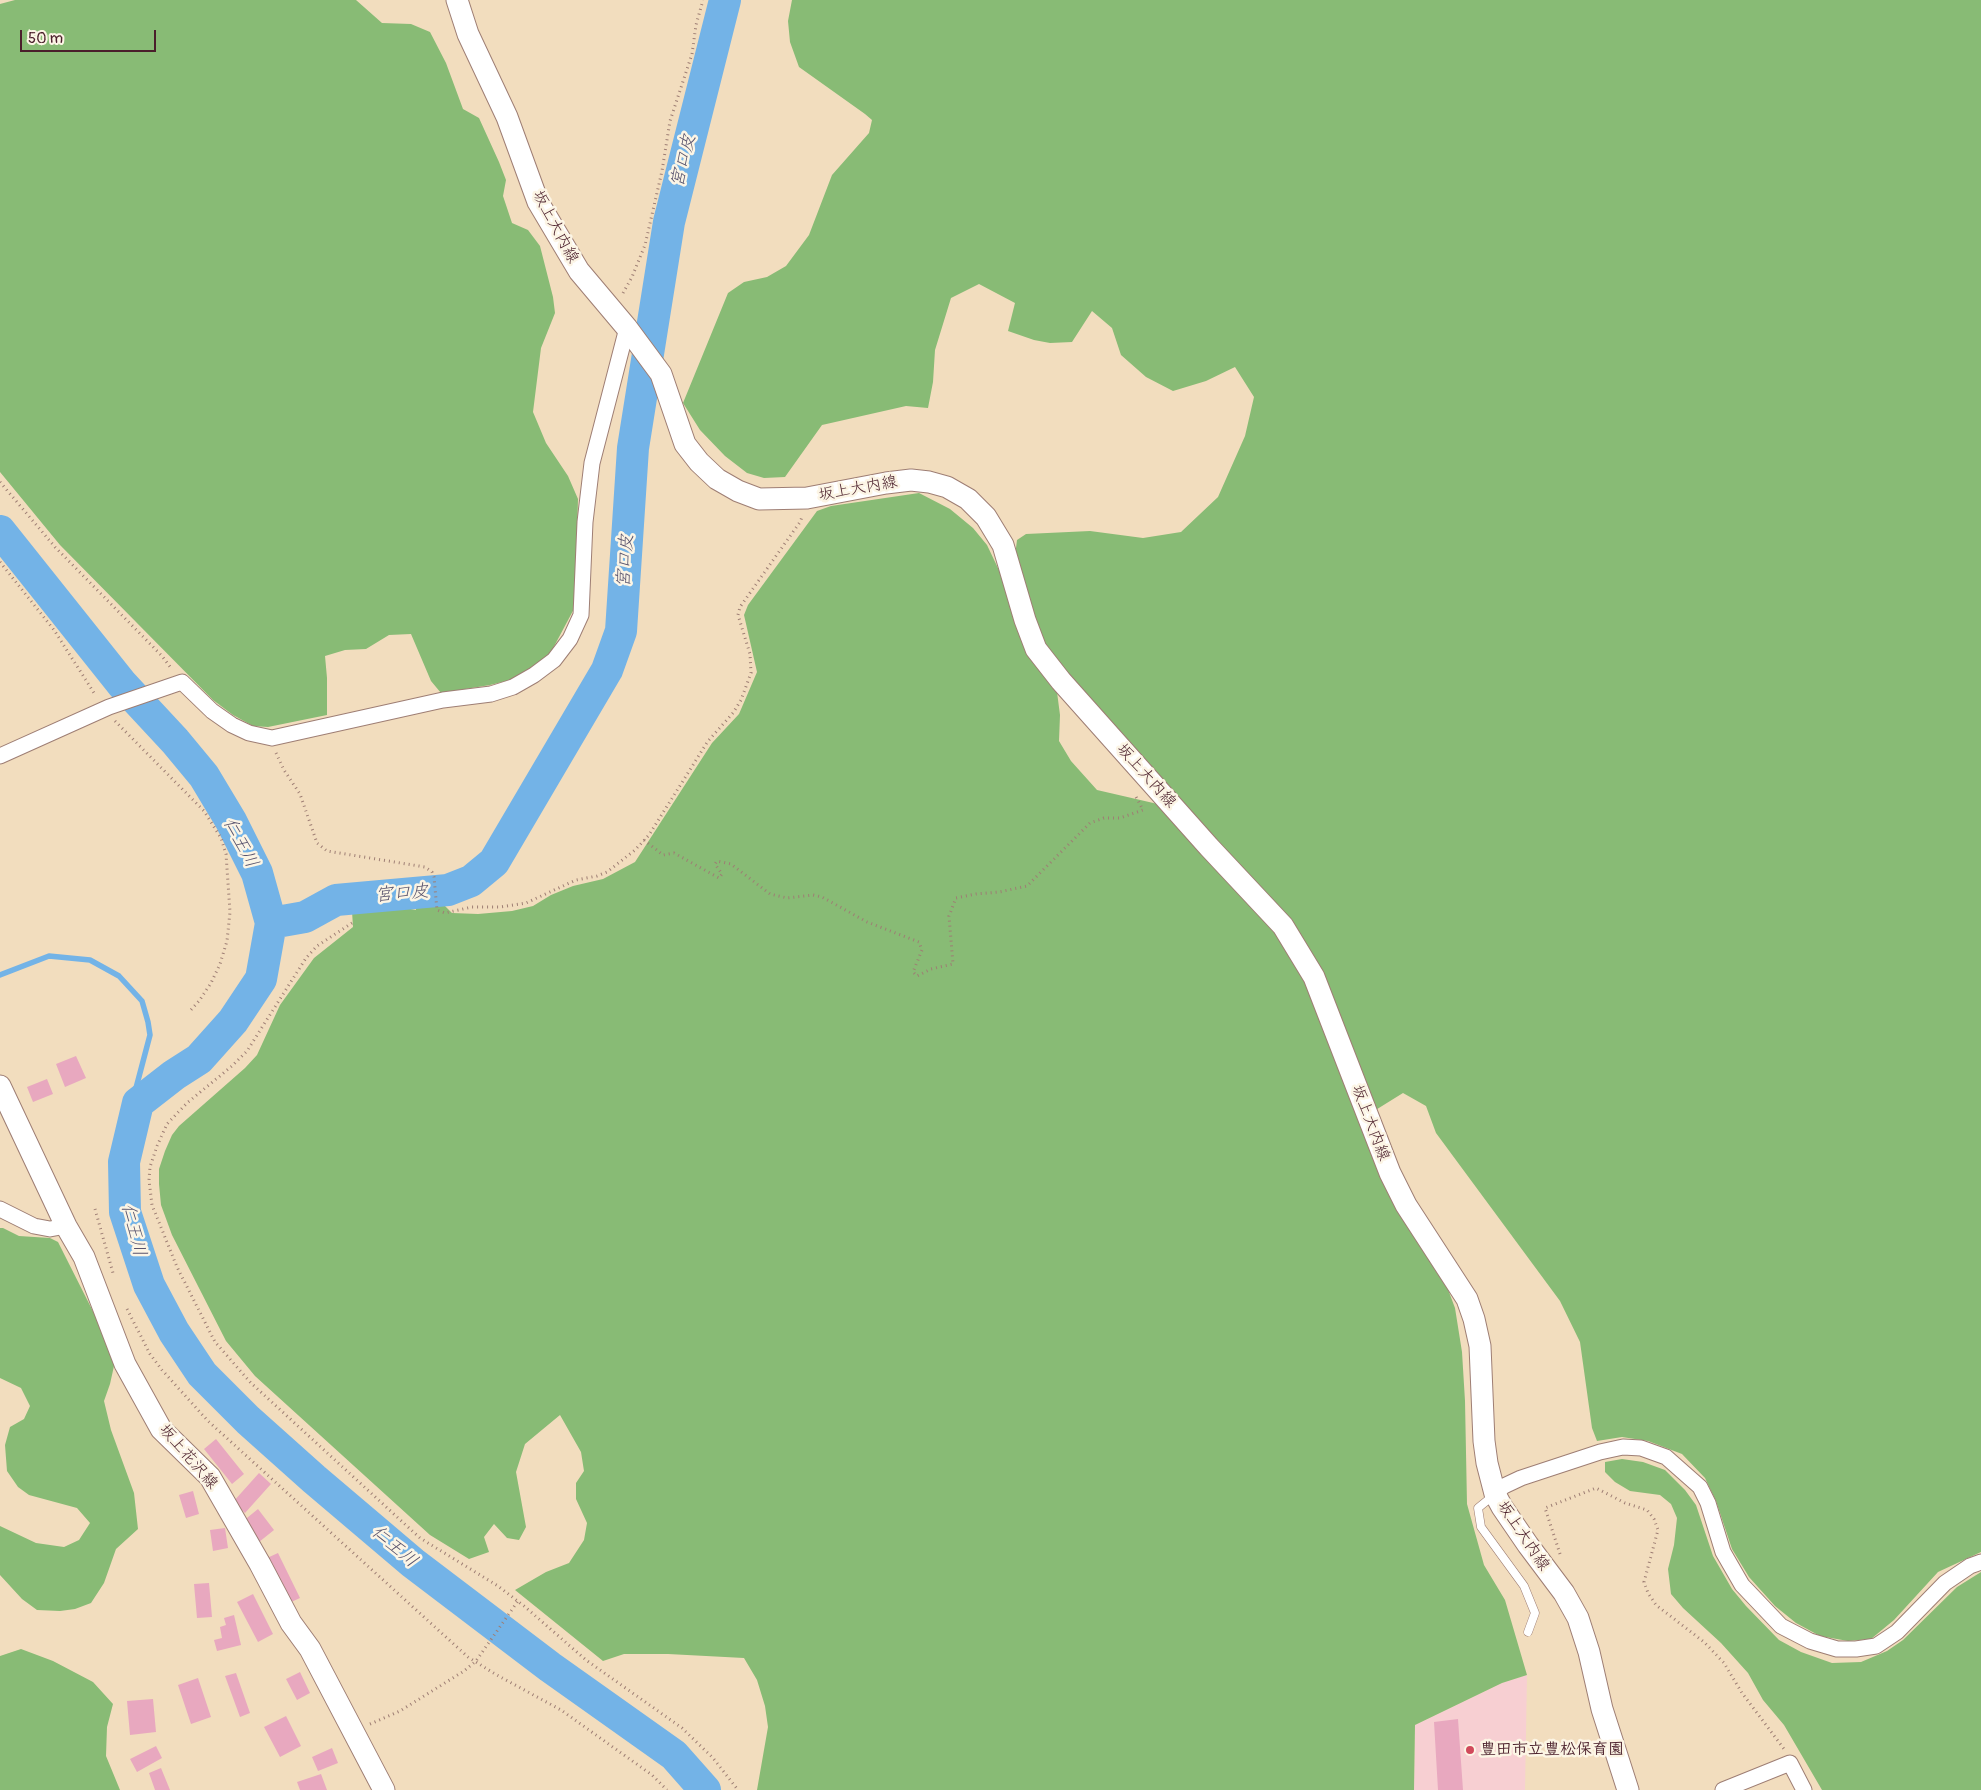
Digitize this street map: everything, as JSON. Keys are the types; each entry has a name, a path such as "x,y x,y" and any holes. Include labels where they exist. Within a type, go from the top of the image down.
{"main road":[{"name":"坂上大内線","path":"457,0 468,34 507,118 538,202 578,271 631,333 660,374 676,424 685,444 699,462 717,479 738,491 759,499 807,498 911,480 947,487 968,499 986,517 1003,545 1025,620 1036,649 1061,681 1151,782 1283,926 1314,977 1390,1173 1406,1205 1470,1306 1480,1346 1484,1441 1487,1463 1495,1494 1517,1530 1564,1593 1578,1618 1589,1652 1620,1785"},
{"name":"坂上花沢線","path":"0,1086 66,1226 84,1257 125,1364 161,1429 210,1477 260,1564 291,1623 310,1649 384,1790"}],"street":[{"path":"0,756 107,708 182,682 212,711 232,725 249,733 272,738 444,700 491,694 513,687 534,675 554,660 570,639 582,616 584,522 592,462 602,421 631,333"},
{"path":"0,1209 34,1226 50,1229 66,1226"},
{"path":"1495,1494 1504,1486 1521,1478 1600,1452 1622,1447 1641,1448 1666,1457 1700,1487 1708,1503 1723,1552 1742,1585 1781,1626 1810,1641 1838,1649 1876,1646 1897,1632 1945,1583 1970,1566 1981,1562"},
{"path":"1723,1790 1790,1763 1804,1790"}],"lane":[{"path":"1495,1494 1478,1508 1481,1527 1524,1586 1535,1613 1528,1632"}],"path":[{"path":"613,311 632,277 645,245 662,170 670,121 692,54 696,25 703,0"},
{"path":"0,482 55,547 162,656 182,682"},
{"path":"272,738 281,764 300,794 317,843 327,851 425,867 432,872 434,877 437,910 445,913 472,907 500,907 526,903 576,880 607,872 635,850 644,840 670,803 708,741 733,713 741,700 751,673 750,654 738,615 740,607 800,522 807,498"},
{"path":"0,562 54,630 107,708 204,811 221,838 226,854 230,912 227,941 220,964 211,983 189,1012"},
{"path":"644,840 662,855 674,853 690,860 719,878 722,874 715,864 717,861 731,864 770,894 787,898 813,895 822,896 867,922 919,942 922,950 913,972 917,976 932,969 953,964 949,916 956,898 1027,886 1090,823 1104,818 1120,818 1143,810 1134,793"},
{"path":"352,923 317,946 247,1051 232,1066 187,1103 167,1124 150,1167 149,1180 152,1205 160,1229 200,1315 215,1342 246,1378 420,1538 498,1586 586,1660 682,1728 713,1758 738,1790"},
{"path":"95,1209 115,1282"},
{"path":"125,1305 154,1359 208,1421 475,1662 561,1710 652,1775 667,1790"},
{"path":"1563,1562 1545,1508 1596,1488 1624,1503 1647,1510 1654,1519 1658,1530 1644,1582 1648,1593 1656,1605 1704,1642 1724,1663 1742,1693 1784,1747 1790,1763"},
{"path":"354,1732 400,1711 464,1672 475,1662 518,1601"}],"shaded area":[{"name":"豊田市立豊松保育園","path":"1527,1675 1525,1790 1414,1790 1415,1725 1502,1683"}],"green space":[{"path":"15,0 356,0 382,23 411,24 430,32 446,63 463,109 479,118 499,162 506,180 503,196 512,223 528,230 540,246 553,297 555,313 541,348 533,412 546,443 568,476 578,499 575,607 550,654 532,669 514,679 441,693 431,681 411,634 389,635 366,649 345,650 325,656 327,715 268,727 253,726 233,715 213,700 60,545 0,472 0,4"},
{"path":"792,0 1981,0 1981,1552 1938,1572 1894,1620 1871,1639 1848,1641 1820,1636 1796,1623 1775,1606 1749,1577 1732,1549 1716,1501 1705,1478 1682,1454 1648,1441 1622,1437 1597,1441 1592,1428 1580,1342 1560,1301 1436,1133 1426,1106 1403,1093 1374,1111 1320,976 1046,649 1033,622 1015,556 1017,540 1026,534 1090,531 1143,538 1181,532 1218,497 1245,436 1254,397 1235,367 1206,381 1173,391 1146,377 1121,355 1112,328 1092,311 1072,342 1050,343 1034,340 1008,331 1015,303 979,284 951,298 935,350 933,382 928,408 906,406 822,425 785,477 764,478 747,473 725,456 700,430 683,403 728,293 744,282 767,277 786,266 809,235 832,175 869,133 872,120 799,67 790,42 788,21"},
{"path":"919,493 950,509 973,528 987,545 1057,692 1060,715 1059,741 1071,761 1097,790 1162,805 1278,932 1297,960 1446,1284 1455,1308 1462,1352 1467,1504 1484,1565 1505,1600 1527,1675 1502,1683 1415,1725 1414,1790 757,1790 768,1727 765,1706 757,1680 744,1658 624,1654 603,1661 515,1590 546,1572 569,1563 584,1540 587,1523 576,1499 576,1483 584,1471 581,1452 560,1415 525,1444 516,1472 526,1527 519,1540 507,1538 494,1524 484,1537 489,1552 469,1559 430,1535 255,1376 226,1341 172,1235 161,1205 159,1169 172,1135 179,1126 245,1068 257,1055 280,1005 314,958 353,927 352,911 400,907 416,910 415,904 430,904 440,901 452,913 478,914 512,911 533,906 551,895 573,886 603,879 635,862 712,743 739,714 757,672 744,615 748,605 817,511 831,506"},
{"path":"0,1228 19,1236 50,1238 58,1242 116,1357 104,1401 111,1430 134,1493 138,1529 116,1549 104,1583 91,1603 75,1609 60,1611 37,1610 22,1599 0,1575 0,1526 36,1543 64,1547 79,1540 90,1523 77,1508 29,1495 18,1487 7,1471 5,1445 10,1427 24,1419 30,1406 21,1388 0,1378"},
{"path":"1622,1459 1643,1462 1665,1470 1685,1490 1696,1505 1713,1556 1732,1589 1746,1606 1779,1640 1801,1652 1832,1663 1861,1662 1887,1651 1903,1640 1957,1587 1981,1572 1981,1790 1822,1790 1784,1725 1763,1700 1748,1673 1721,1643 1683,1608 1671,1594 1668,1569 1674,1545 1677,1518 1671,1504 1660,1495 1630,1491 1615,1482 1605,1472 1605,1462"},
{"path":"21,1649 53,1661 93,1682 113,1704 107,1727 106,1756 120,1790 0,1790 0,1656"}],"building":[{"path":"76,1056 86,1078 65,1087 56,1064"},
{"path":"47,1079 53,1094 33,1102 27,1087"},
{"path":"216,1439 244,1474 232,1484 204,1449"},
{"path":"259,1473 271,1484 245,1513 233,1502"},
{"path":"193,1491 199,1514 186,1518 179,1495"},
{"path":"258,1509 274,1530 259,1542 242,1522"},
{"path":"225,1528 228,1548 213,1551 210,1530"},
{"path":"278,1553 300,1598 289,1603 267,1558"},
{"path":"209,1583 212,1617 197,1618 194,1584"},
{"path":"253,1594 273,1634 258,1642 237,1602"},
{"path":"234,1615 241,1645 217,1651 214,1640 222,1638 220,1627 226,1625 224,1618"},
{"path":"300,1672 310,1693 297,1700 286,1679"},
{"path":"236,1673 250,1713 240,1717 225,1676"},
{"path":"198,1678 211,1717 191,1724 178,1685"},
{"path":"153,1699 156,1732 130,1735 127,1701"},
{"path":"286,1716 301,1746 280,1757 264,1727"},
{"path":"1458,1719 1463,1790 1438,1790 1434,1722"},
{"path":"156,1746 162,1758 137,1772 130,1759"},
{"path":"332,1748 338,1763 318,1771 312,1757"},
{"path":"161,1768 170,1790 155,1790 149,1773"},
{"path":"321,1774 327,1790 300,1790 297,1782"}],"waterway":[{"name":"宮口皮","path":"271,923 305,917 336,900 448,890 471,881 494,862 607,670 621,631 633,448 669,222 725,0"},
{"name":"仁王川","path":"0,531 122,684 175,741 204,776 231,821 257,873 271,923 261,979 233,1021 199,1059 174,1075 138,1103 124,1162 125,1212 149,1285 174,1332 202,1374 248,1420 314,1479 413,1563 550,1667 674,1755 705,1790"},
{"path":"0,975 49,956 90,960 119,976 142,1001 150,1035 136,1088 138,1103"}],"place":[{"name":"豊田市立豊松保育園","path":"1470,1750"}]}
